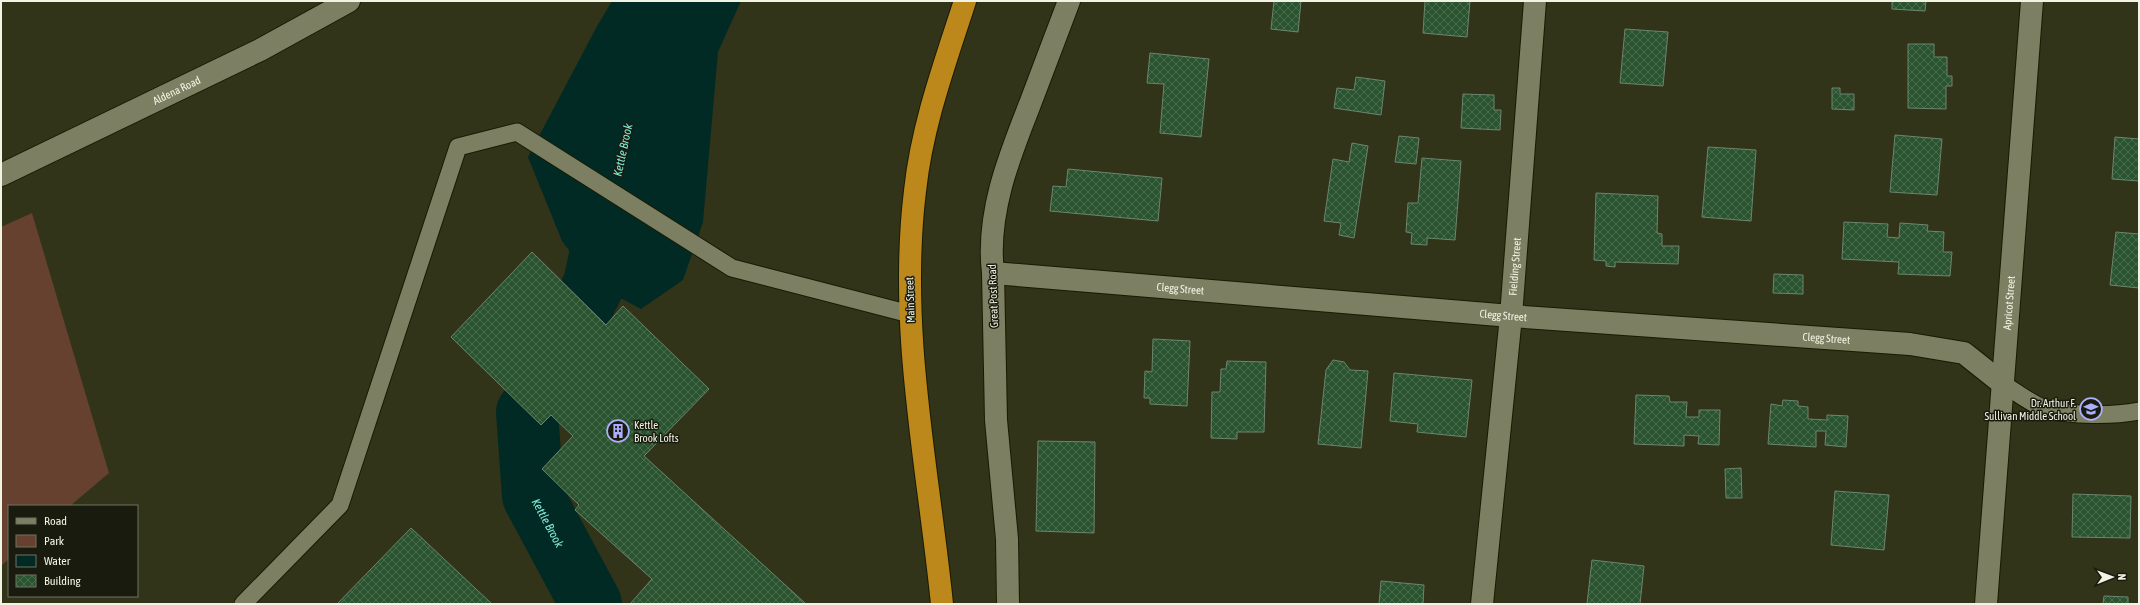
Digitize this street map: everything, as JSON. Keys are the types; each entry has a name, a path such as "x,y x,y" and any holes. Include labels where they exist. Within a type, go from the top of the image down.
{"highway":[{"name":"Main Street","path":"942,604 922,449 910,314 911,231 920,158 934,96 965,1"}],"street":[{"name":"Aldena Road","path":"1,175 260,50 349,1"},
{"name":"Great Post Road","path":"1008,604 1007,539 996,420 993,272 990,252 1000,188 1021,126 1069,1"},
{"name":"Fielding Street","path":"1482,604 1511,316 1535,1"},
{"name":"Apricot Street","path":"1986,604 2032,1"},
{"name":"Clegg Street","path":"993,272 1511,316 1910,344 1964,353 2003,384"}],"lane":[{"path":"243,604 340,505 458,147 517,132 732,268 910,314"},
{"path":"2003,384 2045,409 2081,414 2126,413 2139,411"}],"green space":[{"path":"32,213 109,473 71,505 8,505 8,560 1,566 1,227"}],"water":[{"path":"612,1 741,1 718,52 703,222 683,280 641,309 594,284 562,241 528,157 596,28"}],"building":[{"path":"1274,1 1301,1 1298,32 1271,29"},
{"path":"1425,1 1470,1 1467,37 1423,33"},
{"path":"1892,1 1926,1 1925,11 1892,9"},
{"path":"1625,29 1668,32 1663,86 1620,83"},
{"path":"1908,44 1934,44 1934,57 1947,57 1947,76 1952,76 1952,86 1946,86 1946,109 1908,108"},
{"path":"1150,53 1209,59 1201,137 1160,133 1164,84 1147,83"},
{"path":"1356,77 1385,81 1381,115 1334,108 1337,88 1354,90"},
{"path":"1832,88 1840,88 1840,94 1854,94 1854,110 1832,109"},
{"path":"1463,94 1494,95 1494,110 1501,110 1500,130 1461,128"},
{"path":"1895,135 1942,139 1937,195 1890,192"},
{"path":"1399,136 1419,138 1416,164 1395,162"},
{"path":"2115,137 2139,139 2139,181 2112,179"},
{"path":"1352,143 1368,146 1354,238 1339,235 1341,223 1324,221 1333,159 1349,162"},
{"path":"1708,147 1756,150 1751,221 1702,217"},
{"path":"1422,158 1461,161 1455,240 1427,238 1427,245 1411,244 1412,233 1406,232 1408,203 1418,203"},
{"path":"1068,169 1162,178 1158,221 1050,211 1053,186 1066,187"},
{"path":"1596,193 1658,196 1657,233 1662,234 1662,246 1679,246 1678,264 1615,262 1615,267 1606,266 1606,261 1594,260"},
{"path":"1844,222 1888,224 1887,237 1899,238 1900,223 1928,225 1927,231 1944,232 1943,252 1952,252 1950,276 1898,274 1899,262 1842,259"},
{"path":"2116,232 2139,234 2139,288 2110,285"},
{"name":"Kettle Brook Lofts","path":"532,252 606,325 623,306 709,389 644,456 806,604 630,604 652,579 575,510 579,505 542,469 573,436 551,415 541,425 451,337"},
{"path":"1774,274 1803,275 1803,294 1773,293"},
{"path":"1153,339 1190,341 1187,406 1150,404 1150,398 1144,398 1145,371 1152,372"},
{"path":"1333,360 1344,362 1350,370 1368,371 1361,448 1318,444 1326,370"},
{"path":"1227,361 1266,362 1264,432 1237,432 1237,439 1211,438 1212,392 1220,392 1221,369 1226,369"},
{"path":"1394,373 1472,380 1466,437 1417,432 1418,424 1390,421"},
{"path":"1636,395 1669,396 1670,402 1687,402 1686,417 1699,417 1699,410 1720,410 1719,445 1698,444 1699,436 1684,435 1684,446 1634,444"},
{"path":"1783,400 1798,401 1798,406 1808,407 1808,419 1827,420 1827,415 1848,416 1846,447 1825,445 1826,431 1816,431 1816,447 1768,444 1771,404 1782,406"},
{"path":"1038,441 1095,442 1094,533 1036,531"},
{"path":"1741,468 1742,498 1726,498 1725,469"},
{"path":"1835,491 1889,495 1884,550 1831,545"},
{"path":"2073,494 2131,496 2130,538 2072,537"},
{"path":"411,528 492,604 337,604"},
{"path":"1592,560 1644,566 1640,604 1587,604"},
{"path":"1381,581 1424,585 1423,604 1379,604"},
{"path":"2104,596 2128,597 2128,604 2103,604"}],"waterway":[{"name":"Kettle Brook","path":"584,304 594,284 612,200"},
{"name":"Kettle Brook","path":"527,412 533,496 591,604"}],"place":[{"name":"Dr. Arthur F. Sullivan Middle School","path":"2091,409"},
{"name":"Kettle Brook Lofts","path":"618,431"}]}
